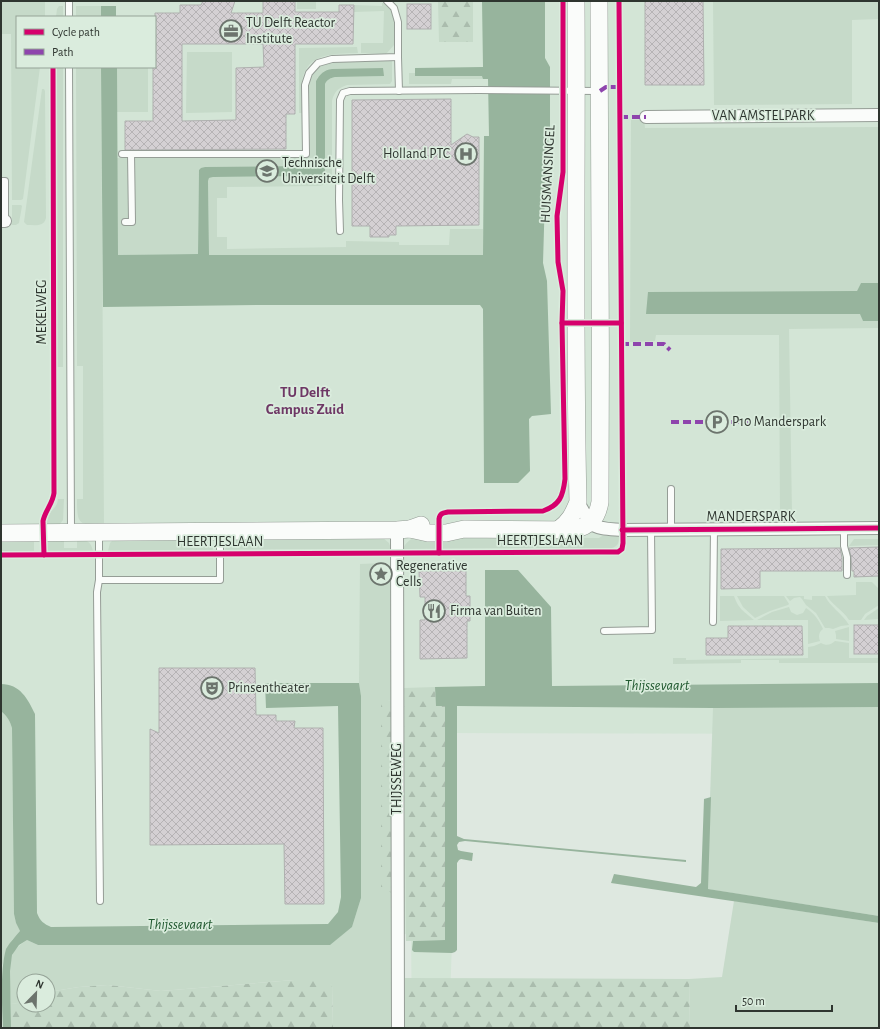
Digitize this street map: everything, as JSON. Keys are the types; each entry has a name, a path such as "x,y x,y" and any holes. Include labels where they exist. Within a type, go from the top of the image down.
{"street":[{"name":"HUISMANSINGEL","path":"576,1 576,412 578,502"},
{"path":"578,502 590,523 596,515 600,502 601,331 599,1"},
{"name":"VAN AMSTELPARK","path":"646,117 879,115"},
{"name":"HEERTJESLAAN","path":"559,529 568,522 574,513 578,502"},
{"name":"HEERTJESLAAN","path":"1,533 404,529 428,533 446,533 464,529 573,530 582,528 590,523"},
{"name":"MANDERSPARK","path":"590,523 597,527 622,530 879,528"},
{"name":"THIJSSEWEG","path":"398,1028 404,529"}],"lane":[{"path":"69,1 69,16"},
{"path":"387,1 394,8 398,22 399,90"},
{"path":"122,154 306,154 305,85 309,73 318,64 332,59 398,57"},
{"name":"MEKELWEG","path":"69,68 71,533"},
{"path":"340,231 340,100 343,93 350,91 399,90 600,91"},
{"path":"125,222 132,222 131,154"},
{"path":"1,181 5,181 3,221"},
{"path":"671,489 671,529"},
{"path":"844,528 847,575"},
{"path":"713,622 714,529"},
{"path":"604,631 652,630 651,530"},
{"path":"99,580 220,580 220,531"},
{"path":"99,532 100,901"}],"shaded area":[{"path":"1,1 879,1 879,734 452,733 452,942 449,1028 412,1028 411,934 43,940 21,951 21,973 16,973 16,1013 22,1013 22,1028 1,1028"},
{"path":"482,1 545,1 545,58 550,67 550,127 546,161 543,263 547,281 551,414 532,416 529,419 530,471 518,483 484,483 483,309 480,305 103,307 101,68 117,68 118,255 198,254 199,170 205,167 304,166 312,163 316,156 316,81 319,76 324,71 332,69 383,68 384,76 335,77 329,79 325,84 324,175 209,178 209,255 483,255 484,136 489,136 488,79 483,79 482,76 415,76 415,68 483,67"},
{"path":"101,6 116,6 116,16 101,16"},
{"path":"861,283 879,283 879,321 863,321 860,314 646,314 648,292 857,291"},
{"path":"485,570 518,570 551,607 552,686 879,683 879,707 713,708 457,706 457,836 464,839 686,860 686,862 465,841 459,842 457,845 458,850 473,853 472,861 461,859 457,863 457,950 452,953 414,952 412,950 413,941 445,940 445,706 436,706 435,687 485,686"},
{"path":"265,683 359,683 361,696 361,898 352,927 330,945 38,945 27,940 19,945 12,955 10,971 11,1028 3,1028 2,988 4,957 6,949 20,931 14,914 12,728 8,719 1,711 1,684 13,687 22,693 35,714 37,913 39,918 44,923 51,927 328,924 338,912 341,897 338,706 266,708"},
{"path":"711,797 708,889 879,916 879,923 611,883 614,874 696,887 701,883 704,799"}],"green space":[{"path":"1,1 45,1 45,16 16,16 16,68 40,68 23,199 21,200 12,200 11,34 1,34"},
{"path":"297,1 316,1 316,9 297,9"},
{"path":"438,1 473,1 473,42 439,42"},
{"path":"713,1 879,1 879,19 852,20 852,104 714,105"},
{"path":"382,3 385,3 394,9 394,45 386,54 361,53 361,43 383,43 384,11 354,12 353,5 382,6"},
{"path":"59,6 63,6 63,16 56,16"},
{"path":"76,6 101,6 101,16 76,16"},
{"path":"357,47 358,53 323,56 309,65 302,81 302,113 299,113 299,48"},
{"path":"187,52 232,52 232,112 186,113"},
{"path":"392,60 392,81 390,84 347,85 335,93 332,101 332,178 328,184 319,186 227,187 227,198 217,198 217,237 227,237 227,249 346,247 346,241 399,242 399,245 449,245 450,229 483,229 483,255 209,255 209,178 324,175 325,84 329,79 335,77 383,76 383,68 318,77 316,81 316,156 312,163 304,166 205,167 199,170 198,254 118,255 117,158 309,157 309,82 316,69 332,61"},
{"path":"57,68 63,68 63,367 57,367"},
{"path":"76,68 101,68 104,526 84,524 79,519 78,514 77,499 83,499 83,366 77,366"},
{"path":"117,68 148,68 148,112 117,112"},
{"path":"409,73 415,73 416,76 483,76 483,79 452,79 451,84 409,84"},
{"path":"42,89 45,91 46,218 41,224 27,225 24,222"},
{"path":"631,120 644,120 645,128 879,127 879,283 861,283 857,291 863,321 879,321 879,328 789,329 792,513 780,513 779,335 656,335 655,341 630,342"},
{"path":"12,205 22,206 19,223 16,225 12,225"},
{"path":"58,499 64,499 63,520 60,524 47,526 48,516 55,507"},
{"path":"602,536 619,536 618,544 612,548 403,549 408,541 417,537 599,538"},
{"path":"77,538 88,542 93,551 48,551 47,540 64,539 64,548 77,548"},
{"path":"115,538 205,539 210,543 213,550 108,551 110,543"},
{"path":"383,538 389,543 391,549 225,550 226,543 230,539"},
{"path":"1,539 34,539 34,551 1,551"},
{"path":"854,539 879,539 879,545 849,546"},
{"path":"384,563 384,570 390,570 391,701 381,699 392,893 392,1028 333,1028 332,985 294,980 161,991 108,985 56,991 56,973 16,973 16,1004 11,1003 10,973 14,951 27,940 38,945 329,945 352,927 361,898 361,696 359,683 360,564"},
{"path":"856,582 872,582 879,589 879,605 865,614 861,620 849,620 827,596 856,595"},
{"path":"720,596 734,596 740,607 754,620 720,621"},
{"path":"737,596 784,596 789,604 755,618 743,607"},
{"path":"786,596 804,596 804,599 812,600 812,596 825,596 849,625 833,629 825,628 816,613 806,605 800,597 794,598 790,601"},
{"path":"789,607 791,612 797,615 803,613 806,608 814,614 823,629 819,634 820,641 808,644 808,620 757,620 772,612"},
{"path":"879,608 879,619 864,620 867,616"},
{"path":"849,627 849,641 836,639 835,631"},
{"path":"835,641 849,643 849,658 879,658 879,663 779,663 779,660 741,660 741,663 673,664 673,658 686,658 686,660 808,658 808,647 821,643 828,645"},
{"path":"435,687 436,706 445,706 445,940 406,941 404,688"},
{"path":"381,698 391,701 392,893 381,888"},
{"path":"879,707 879,916 707,889 713,708"},
{"path":"1,711 8,719 12,728 14,914 20,931 12,940 1,968"},
{"path":"734,901 879,923 879,1028 690,1028 689,979 722,977"},
{"path":"405,978 689,979 690,1028 405,1028"},
{"path":"321,979 332,985 333,1028 11,1028 11,1003 16,1004 16,1013 56,1013 56,991 108,985 161,991"}],"building":[{"path":"203,1 235,1 231,13 263,13 263,1 295,1 295,12 339,12 339,5 354,5 353,44 295,44 295,114 286,114 286,149 125,150 125,121 153,121 153,68 156,68 155,13 180,13 180,5 201,5","holes":["182,44 263,44 264,67 236,68 236,120 182,121"]},
{"path":"645,1 703,1 704,85 645,85"},
{"path":"407,4 431,4 431,29 407,29"},
{"path":"451,99 451,145 467,134 473,137 479,137 479,225 396,226 396,235 389,235 389,237 370,237 370,226 352,226 352,100"},
{"path":"879,547 879,576 854,577 849,548"},
{"path":"840,548 842,571 760,571 760,588 721,589 721,549"},
{"path":"419,571 466,571 466,596 470,596 470,621 467,621 467,658 420,659 420,620 425,620 425,597 420,597"},
{"path":"854,625 879,625 879,654 854,654"},
{"path":"728,626 802,626 803,655 706,655 706,638 728,638"},
{"path":"159,668 255,668 256,715 276,715 276,721 295,721 294,728 323,728 324,904 285,904 284,844 150,845 150,729 159,733"}],"marked path":[{"path":"600,91 606,87 620,87"},
{"path":"620,117 646,117"},
{"path":"621,344 664,344 670,350"},
{"path":"671,422 763,422"}],"cycle path":[{"path":"439,553 439,519 442,514 448,512 543,511 549,509 557,503 562,495 565,479 562,323 563,291 558,262 557,216 563,172 563,1"},
{"path":"1,555 618,552 622,549 619,1"},
{"path":"44,555 43,521 54,493 53,68"},
{"path":"562,323 621,323"},
{"path":"622,530 879,528"}],"place":[{"name":"TU Delft Reactor Institute","path":"231,31"},
{"name":"Holland PTC","path":"466,154"},
{"name":"Technische Universiteit Delft","path":"267,171"},
{"name":"P10 Manderspark","path":"717,422"},
{"name":"Regenerative Cells","path":"381,574"},
{"name":"Firma van Buiten","path":"434,611"},
{"name":"Prinsentheater","path":"212,688"}],"district":[{"name":"TU Delft Campus Zuid","path":"305,400"}],"water label":[{"name":"Thijssevaart","path":"657,685"},
{"name":"Thijssevaart","path":"180,924"}]}
